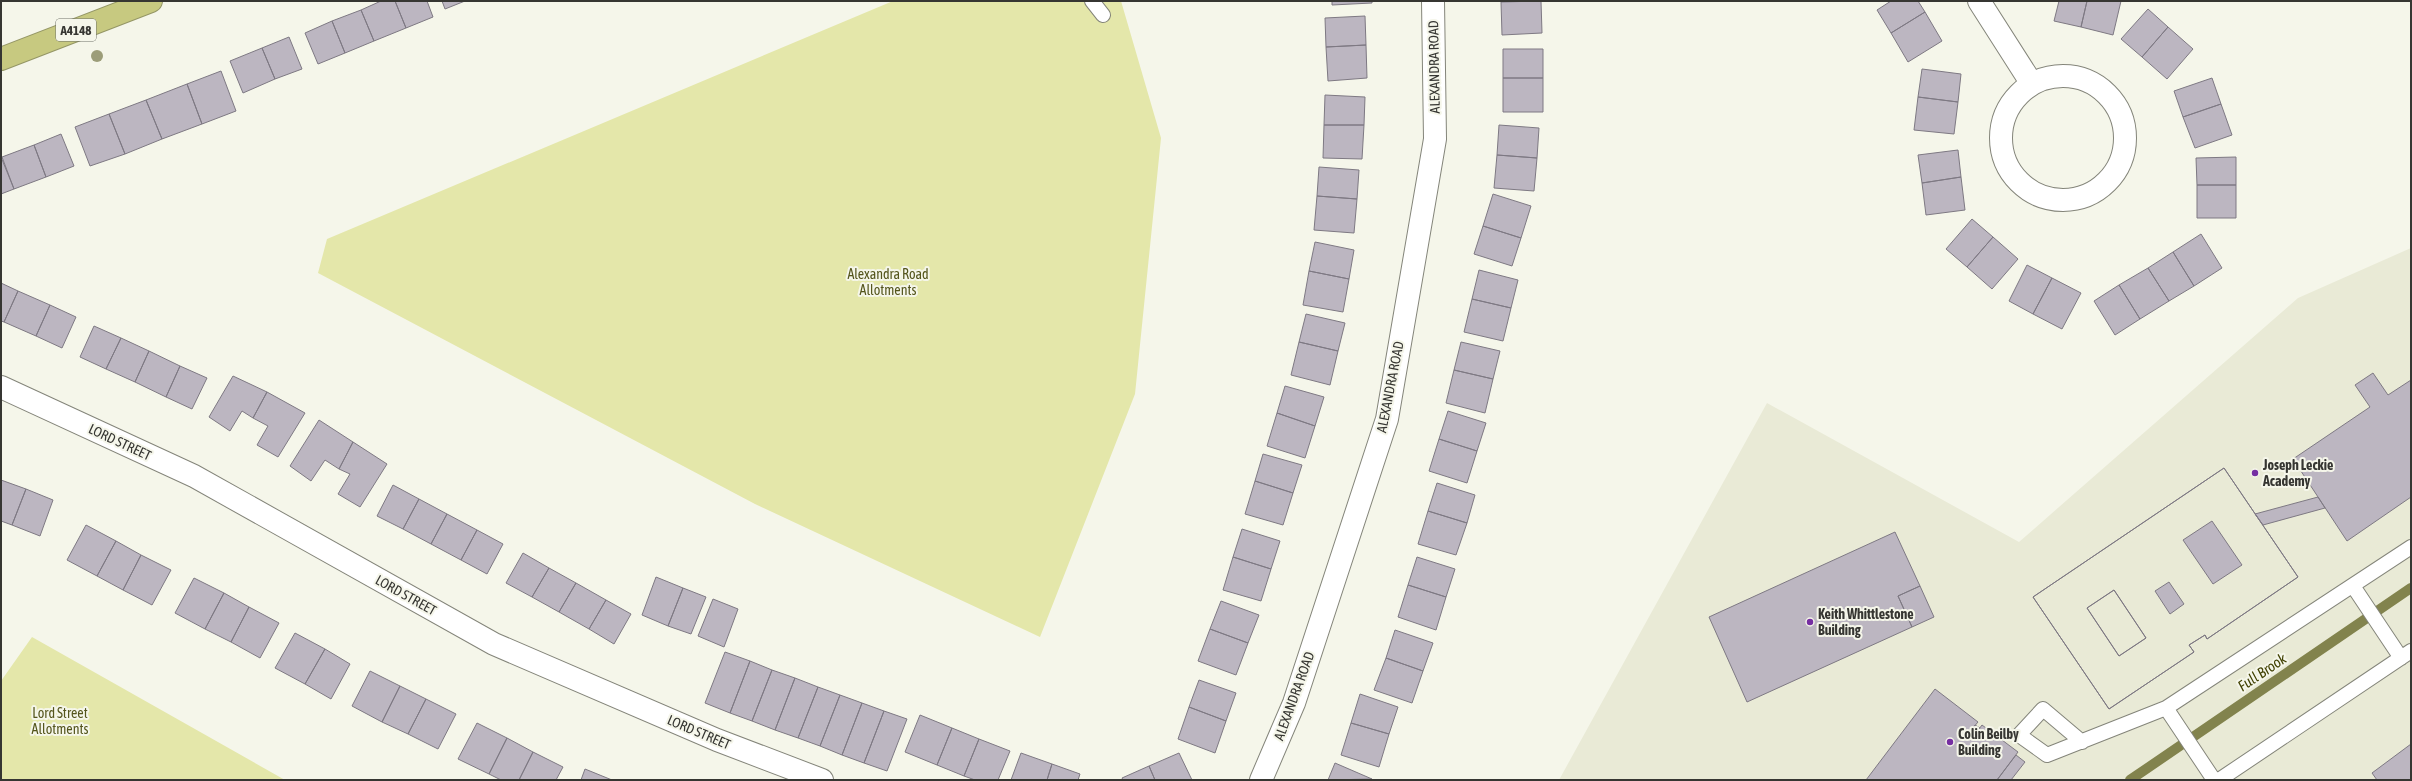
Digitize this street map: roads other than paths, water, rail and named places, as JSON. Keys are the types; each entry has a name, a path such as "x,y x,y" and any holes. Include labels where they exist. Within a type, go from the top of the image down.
{"highway":[{"name":"A4148","path":"1,59 151,1"}],"street":[{"name":"ALEXANDRA ROAD","path":"1261,780 1294,703 1386,419 1435,139 1433,1"},
{"path":"1979,1 2032,84"},
{"path":"2068,75 2105,90 2124,118 2126,148 2114,176 2096,192 2065,202 2029,191 2005,164 2000,132 2013,100 2032,84 2068,75"},
{"name":"LORD STREET","path":"1,387 194,476 494,644 717,740 822,780"}],"lane":[{"path":"1092,1 1102,15"},
{"path":"2082,742 2166,708 2355,590 2411,547"},
{"path":"2220,780 2406,655 2385,635 2355,590"},
{"path":"2166,708 2214,780"}],"waterway":[{"name":"Full Brook","path":"2130,780 2411,588"}],"place":[{"name":"Joseph Leckie Academy","path":"2255,473"},
{"name":"Keith Whittlestone Building","path":"1810,622"},
{"name":"Colin Beilby Building","path":"1950,742"}],"park label":[{"name":"Alexandra Road Allotments","path":"888,282"},
{"name":"Lord Street Allotments","path":"60,722"}]}
